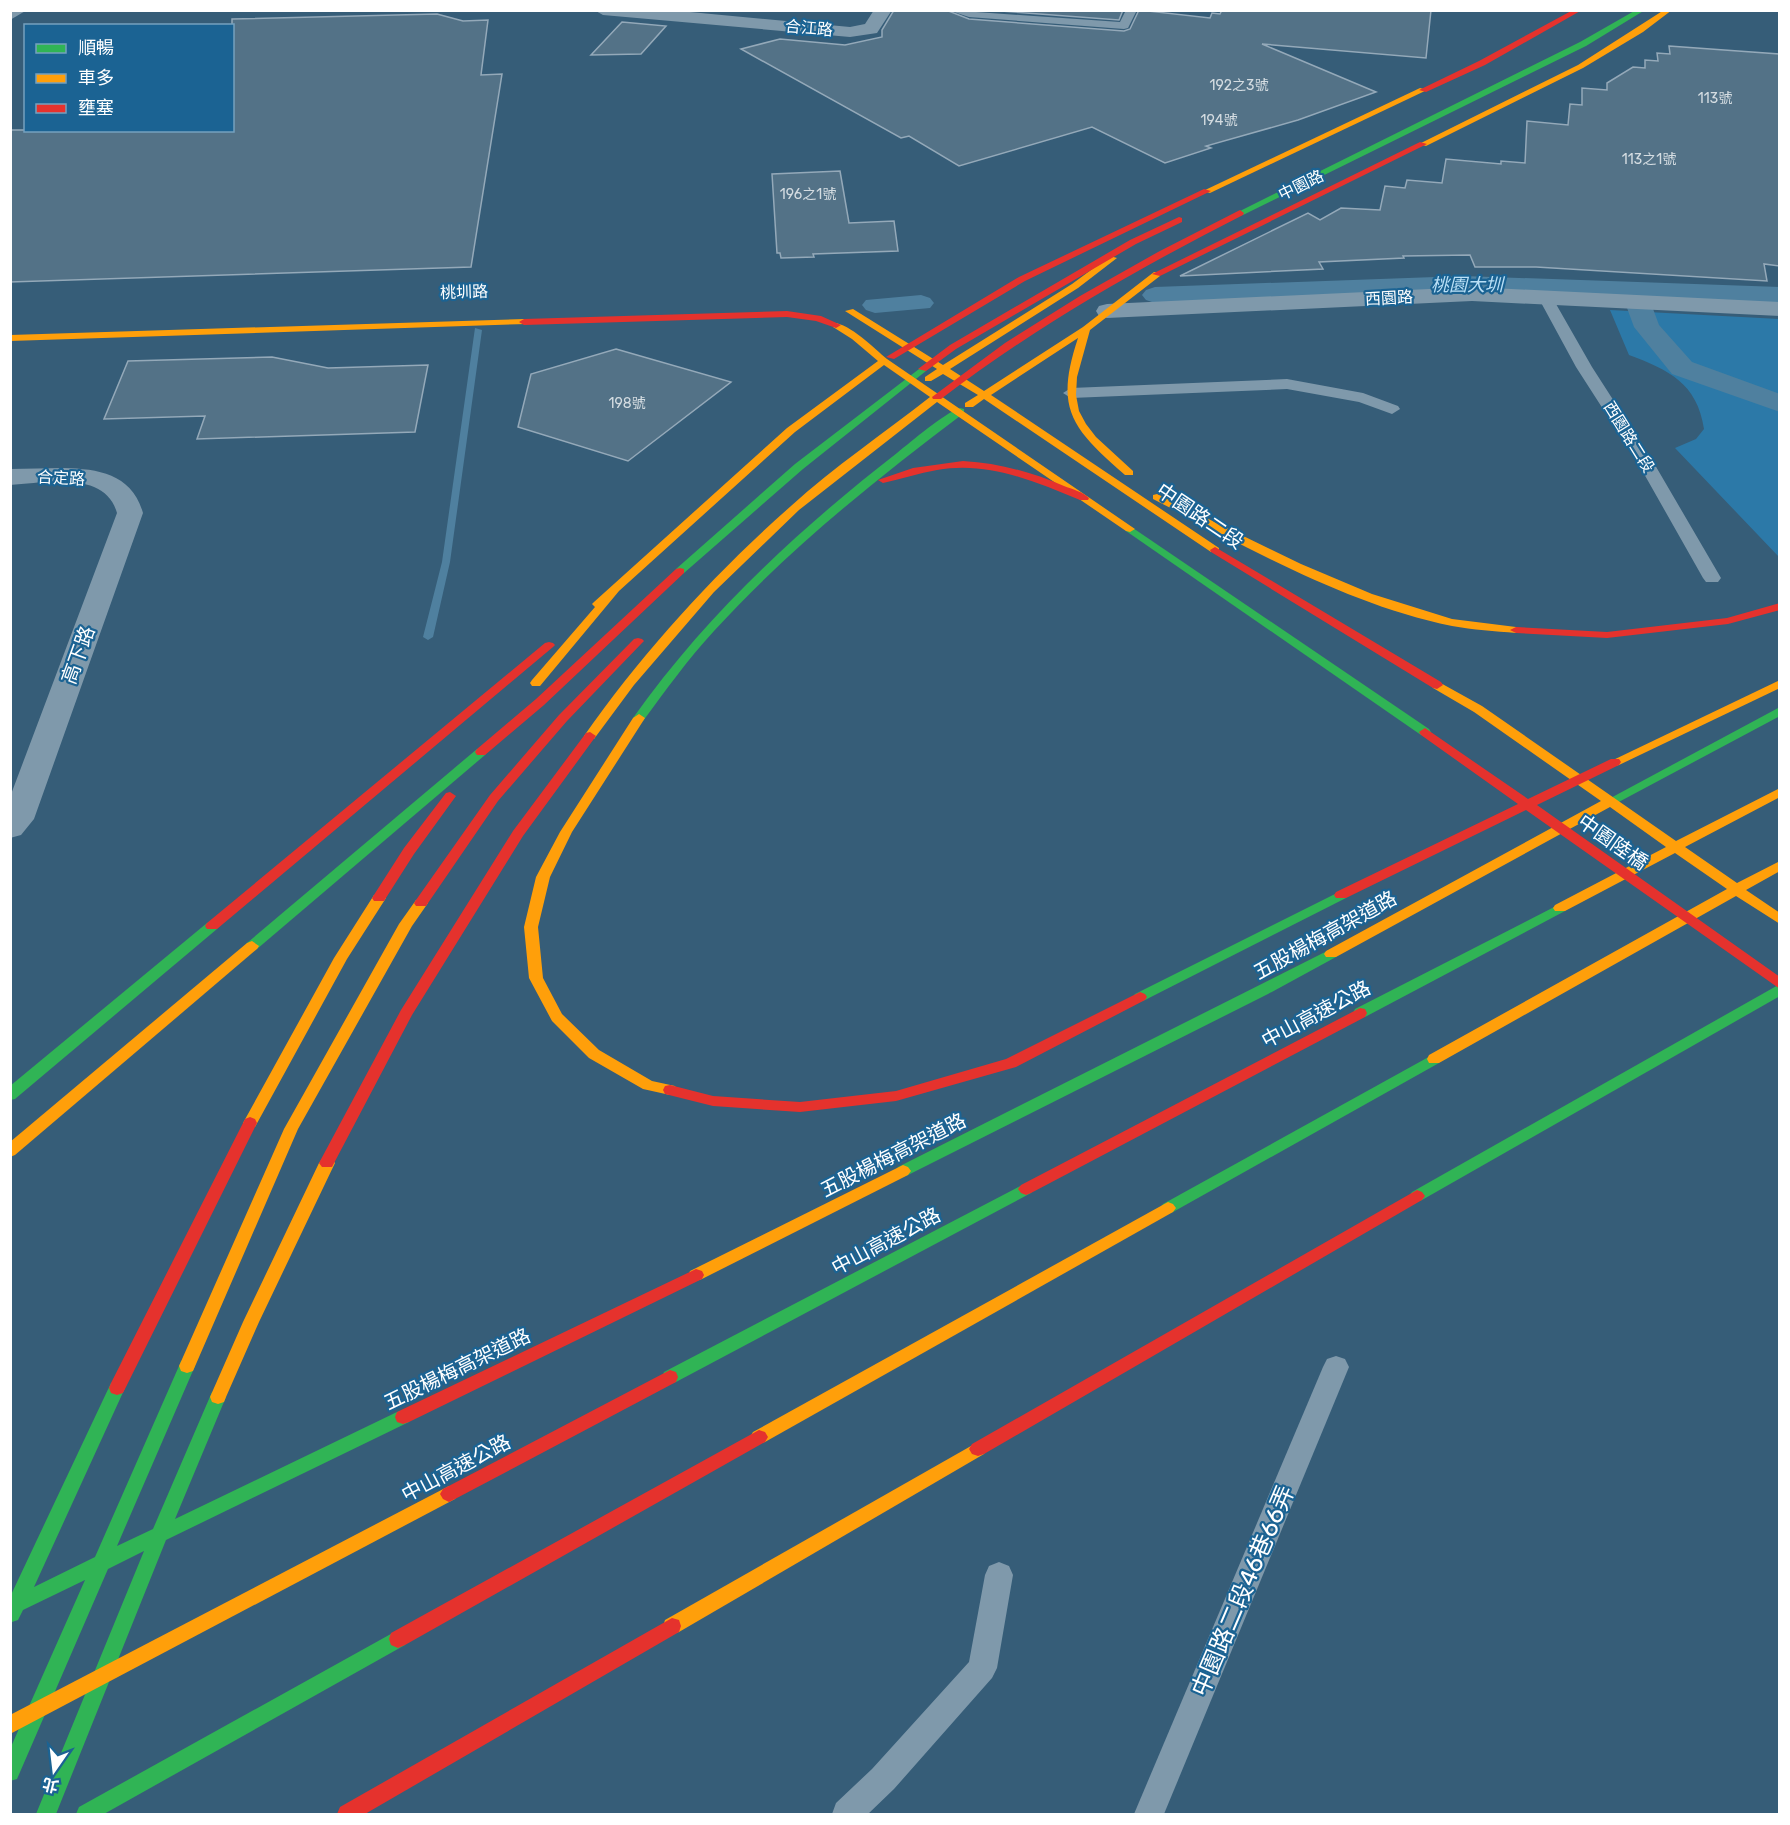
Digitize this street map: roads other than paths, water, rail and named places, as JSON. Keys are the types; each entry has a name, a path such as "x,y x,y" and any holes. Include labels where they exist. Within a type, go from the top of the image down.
{"main road":[{"name":"中園路","path":"615,591 791,430 864,374 907,346 1022,279 1482,63 1579,10"},
{"path":"10,1151 540,702 730,525 837,435 953,347 1133,242 1413,106 1559,32 1596,10"},
{"path":"46,1815 175,1496 251,1322 336,1145 406,1014 518,834 630,682 710,590 795,508 989,356 1171,247 1583,44 1642,10"},
{"name":"中園路","path":"825,516 892,461 983,394 1086,329 1160,272 1566,74 1640,32 1669,10"},
{"path":"823,465 918,384 1075,286 1197,195"},
{"path":"841,307 859,315 907,346"},
{"name":"桃圳路","path":"10,338 798,314 840,325 884,361"},
{"path":"1086,329 1072,367 1071,393 1074,416 1106,454 1157,497 1197,538"},
{"name":"中園路二段","path":"907,346 983,394 1197,538 1478,709"},
{"path":"884,361 1084,498"},
{"path":"1084,498 1022,471 989,464 960,462 920,467 883,480 825,516 714,624 653,697 616,751 566,831 543,877 531,927 536,978 557,1017 594,1054 648,1084 713,1101 800,1107 896,1096 1011,1063 1440,845 1779,683"},
{"path":"745,537 797,489"},
{"path":"1157,497 1294,567 1362,595 1445,621 1526,632 1607,635 1728,621 1779,606"},
{"name":"中園陸橋","path":"1084,498 1424,731 1779,984"},
{"path":"10,1095 615,591"},
{"path":"10,1618 94,1433 262,1099 341,958 409,851 520,701 615,591"},
{"path":"577,729 714,624"},
{"path":"10,1772 291,1129 406,924 494,798 563,718 645,635"},
{"name":"中園陸橋","path":"1478,709 1779,920"},
{"name":"五股楊梅高架道路","path":"10,1608 680,1283 1263,992 1709,747 1779,711"},
{"path":"494,798 558,745"},
{"name":"中山高速公路","path":"10,1725 1779,792"},
{"path":"86,1815 1779,865"},
{"path":"347,1815 1279,1275 1779,989"}],"street":[{"path":"10,15 18,10"},
{"name":"合江路","path":"603,10 850,32 871,29 884,10"},
{"name":"西園路","path":"1107,311 1472,294 1779,309"},
{"name":"合定路","path":"10,477 70,475 112,483"},
{"name":"高下路","path":"10,828 18,819 130,513 126,498 112,483"}],"lane":[{"path":"953,10 969,14 1124,26 1132,10"},
{"name":"西園路二段","path":"1545,297 1584,367 1647,465 1712,578"},
{"path":"1071,393 1287,384 1363,398 1392,409"},
{"name":"中園路二段46巷66弄","path":"1149,1815 1336,1367"},
{"path":"847,1815 883,1779 982,1668 999,1575"}],"waterway":[{"name":"桃園大圳","path":"1155,295 1463,284 1633,290"},
{"name":"桃園大圳","path":"1633,290 1780,295"},
{"path":"1633,290 1647,327 1682,368 1780,404"},
{"name":"桃園大圳","path":"875,305 921,303"},
{"path":"428,637 446,562 478,330"}]}
